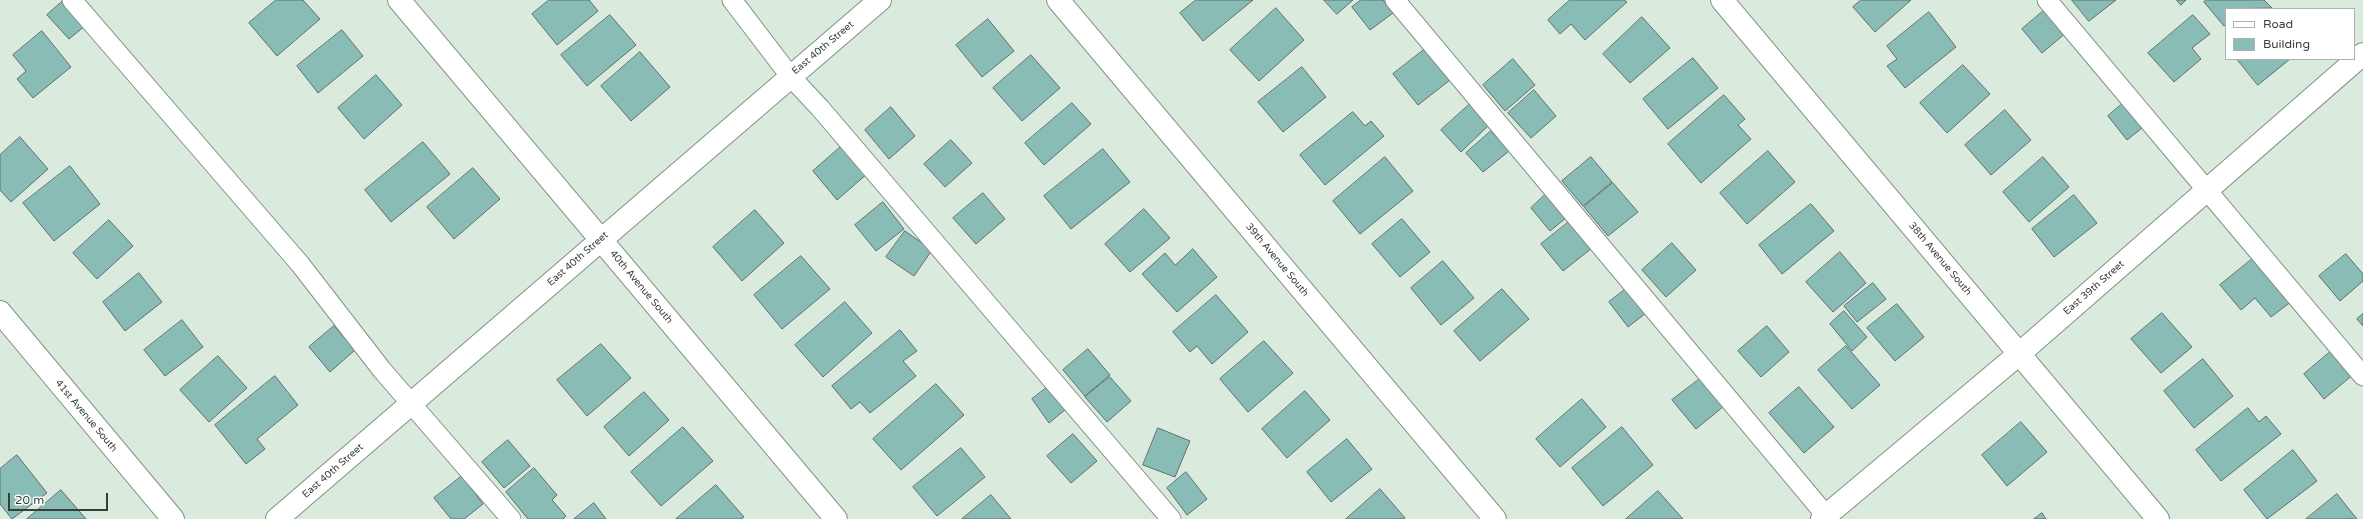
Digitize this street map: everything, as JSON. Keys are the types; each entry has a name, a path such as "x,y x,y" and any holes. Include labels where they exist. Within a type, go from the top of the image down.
{"street":[{"name":"40th Avenue South","path":"399,0 836,519"},
{"name":"East 40th Street","path":"277,519 880,0"},
{"name":"39th Avenue South","path":"1058,0 1495,519"},
{"name":"38th Avenue South","path":"1722,0 2158,519"},
{"name":"East 39th Street","path":"1826,518 2019,354 2205,190 2363,54"},
{"name":"41st Avenue South","path":"0,312 173,519"}],"lane":[{"path":"72,0 300,264 382,370 511,519"},
{"path":"732,0 790,76 820,108 1171,519"},
{"path":"1395,0 1826,518"},
{"path":"2047,0 2205,190 2363,376"}],"building":[{"path":"64,0 86,25 69,39 47,15"},
{"path":"276,0 303,0 320,19 277,56 249,23"},
{"path":"549,0 589,0 598,11 557,45 532,14"},
{"path":"1196,0 1253,0 1203,41 1180,13"},
{"path":"1324,0 1353,0 1337,14"},
{"path":"1361,0 1383,0 1393,13 1370,30 1352,7"},
{"path":"1570,0 1624,0 1627,2 1585,40 1571,24 1560,34 1548,20"},
{"path":"1861,0 1911,0 1875,32 1853,7"},
{"path":"2072,0 2116,0 2089,21"},
{"path":"2177,0 2186,0 2181,5"},
{"path":"2207,0 2264,0 2272,8 2225,8 2224,26 2204,2"},
{"path":"1276,8 1304,40 1259,81 1230,50"},
{"path":"2047,8 2067,32 2042,53 2022,29"},
{"path":"1929,12 1956,47 1905,88 1887,66 1897,59 1887,46"},
{"path":"610,15 636,45 587,86 561,55"},
{"path":"2193,15 2210,34 2192,48 2201,59 2174,82 2148,53"},
{"path":"1642,17 1670,48 1630,83 1603,54"},
{"path":"988,19 1014,51 982,77 956,45"},
{"path":"342,30 363,56 318,93 297,66"},
{"path":"42,31 71,67 33,98 17,79 26,71 13,55"},
{"path":"1425,49 1450,80 1418,105 1393,74"},
{"path":"640,52 670,87 631,121 601,86"},
{"path":"1031,55 1060,88 1022,121 993,88"},
{"path":"1693,58 1718,88 1668,129 1643,99"},
{"path":"1513,59 1535,85 1505,111 1483,85"},
{"path":"2238,60 2289,60 2258,85"},
{"path":"1963,65 1990,94 1947,133 1920,103"},
{"path":"1302,67 1326,97 1283,132 1258,102"},
{"path":"376,75 402,105 364,139 338,108"},
{"path":"1534,90 1556,116 1531,138 1508,113"},
{"path":"1724,95 1745,119 1738,125 1751,139 1701,183 1668,144"},
{"path":"2127,100 2147,124 2127,140 2108,116"},
{"path":"1072,103 1091,124 1044,165 1025,143"},
{"path":"1470,104 1489,125 1461,152 1441,130"},
{"path":"891,107 915,136 889,159 865,130"},
{"path":"2005,110 2031,140 1991,175 1965,145"},
{"path":"1353,112 1365,126 1371,121 1384,136 1325,185 1300,155"},
{"path":"1491,131 1509,151 1483,172 1466,153"},
{"path":"20,137 48,169 11,202 0,190 0,155"},
{"path":"951,140 972,163 945,187 924,164"},
{"path":"423,142 450,174 391,222 365,190"},
{"path":"844,144 868,173 837,200 813,171"},
{"path":"1103,149 1130,182 1071,229 1044,196"},
{"path":"1768,151 1795,182 1747,224 1720,193"},
{"path":"1385,157 1413,191 1360,234 1333,201"},
{"path":"1591,157 1612,182 1583,206 1562,181"},
{"path":"2043,157 2069,187 2029,222 2003,192"},
{"path":"70,166 100,204 54,241 23,203"},
{"path":"473,168 500,199 454,239 427,207"},
{"path":"1613,183 1638,212 1608,236 1584,207"},
{"path":"983,193 1005,219 976,244 953,218"},
{"path":"1546,194 1566,218 1550,231 1531,208"},
{"path":"2074,195 2097,223 2054,257 2032,229"},
{"path":"883,202 904,229 876,251 855,225"},
{"path":"1811,204 1834,231 1782,274 1759,245"},
{"path":"1144,209 1170,238 1130,272 1105,244"},
{"path":"755,210 784,243 742,281 713,247"},
{"path":"1402,219 1430,252 1400,277 1372,244"},
{"path":"109,220 133,246 97,279 73,253"},
{"path":"1570,221 1592,248 1563,271 1541,244"},
{"path":"905,231 932,250 914,276 886,257"},
{"path":"1672,243 1696,270 1666,297 1642,270"},
{"path":"1193,249 1217,277 1177,312 1142,274 1165,253 1175,265"},
{"path":"1840,252 1866,283 1833,312 1806,282"},
{"path":"2346,254 2363,274 2363,281 2340,301 2319,276"},
{"path":"801,256 830,289 782,329 754,295"},
{"path":"2256,256 2292,301 2271,317 2255,298 2241,310 2220,285"},
{"path":"1443,261 1474,298 1441,325 1411,288"},
{"path":"139,273 162,302 125,331 103,302"},
{"path":"1873,283 1886,299 1857,322 1844,306"},
{"path":"1627,288 1646,313 1628,327 1609,302"},
{"path":"1502,289 1529,319 1480,361 1454,331"},
{"path":"1216,295 1248,332 1212,364 1197,346 1190,352 1173,332"},
{"path":"845,302 872,333 823,377 795,345"},
{"path":"1897,304 1924,337 1895,361 1867,328"},
{"path":"1844,311 1867,337 1852,351 1830,324"},
{"path":"2162,313 2192,347 2161,373 2131,339"},
{"path":"2363,314 2363,326 2357,319"},
{"path":"182,320 203,347 165,376 144,350"},
{"path":"334,326 355,350 330,372 309,347"},
{"path":"1767,326 1789,352 1761,377 1738,351"},
{"path":"900,330 917,351 903,361 916,376 870,413 860,402 851,409 832,386"},
{"path":"1264,341 1293,373 1248,412 1220,379"},
{"path":"601,344 631,378 587,416 557,380"},
{"path":"1846,346 1880,385 1852,409 1818,370"},
{"path":"2335,348 2355,373 2324,399 2304,374"},
{"path":"1088,349 1110,375 1085,396 1063,370"},
{"path":"218,356 247,388 209,422 180,390"},
{"path":"2203,359 2233,396 2194,428 2164,391"},
{"path":"275,376 298,405 257,439 265,449 246,464 215,425"},
{"path":"1110,377 1131,401 1107,422 1085,397"},
{"path":"1701,378 1724,406 1696,429 1672,400"},
{"path":"936,384 964,415 901,470 873,439"},
{"path":"1049,386 1066,409 1049,423 1032,399"},
{"path":"1799,387 1834,427 1804,453 1769,413"},
{"path":"1305,391 1330,420 1287,458 1262,429"},
{"path":"644,392 669,420 629,456 604,427"},
{"path":"1582,399 1606,427 1560,467 1536,439"},
{"path":"2248,408 2259,422 2266,416 2281,434 2221,481 2196,450"},
{"path":"2021,422 2047,452 2007,486 1982,455"},
{"path":"683,427 713,461 661,506 631,472"},
{"path":"1622,427 1653,465 1603,506 1572,468"},
{"path":"1158,428 1190,441 1175,477 1143,465"},
{"path":"1073,434 1097,461 1071,483 1047,456"},
{"path":"1347,439 1372,469 1331,502 1307,472"},
{"path":"508,440 530,466 504,488 482,462"},
{"path":"961,448 985,477 937,516 913,487"},
{"path":"2293,450 2317,481 2267,519 2244,490"},
{"path":"17,455 47,493 12,519 0,504 0,469"},
{"path":"534,468 557,495 552,500 566,516 563,519 528,519 506,492"},
{"path":"1186,472 1207,499 1187,515 1167,488"},
{"path":"462,476 483,504 464,519 451,519 434,498"},
{"path":"716,485 744,517 741,519 676,519"},
{"path":"1380,489 1405,518 1404,519 1346,519"},
{"path":"61,490 86,519 27,519"},
{"path":"1658,491 1683,519 1626,519"},
{"path":"2337,494 2357,519 2306,519"},
{"path":"991,495 1011,519 962,519"},
{"path":"594,503 606,519 574,519"},
{"path":"2042,513 2046,519 2034,519"}]}
